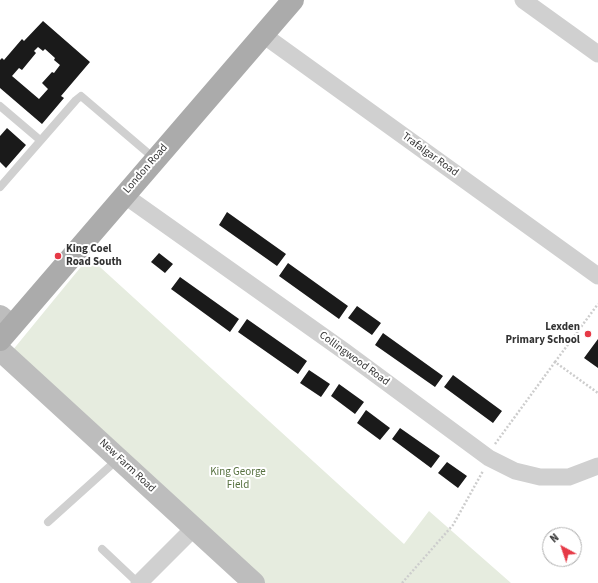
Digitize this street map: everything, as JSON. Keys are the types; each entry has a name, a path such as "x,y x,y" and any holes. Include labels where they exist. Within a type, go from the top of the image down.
{"main road":[{"name":"London Road","path":"4,327 124,195 291,1"}],"street":[{"path":"523,0 598,54"},
{"name":"Trafalgar Road","path":"262,34 598,276"},
{"name":"Collingwood Road","path":"124,195 344,351 489,458 514,471 540,477 569,477 598,466"},
{"name":"New Farm Road","path":"0,350 254,583"},
{"path":"138,583 194,528"}],"lane":[{"path":"0,187 40,140 81,96 155,159"},
{"path":"0,106 40,140"},
{"path":"48,522 118,458"},
{"path":"102,549 138,583"}],"path":[{"path":"402,583 453,525 481,475 495,443 598,304"},
{"path":"555,362 598,393"}],"green space":[{"name":"King George Field","path":"89,257 404,544 429,511 511,583 257,583 12,351"}],"building":[{"path":"43,21 90,62 61,96 64,98 42,124 0,88 0,60 2,58 4,60 22,39 24,41","holes":["38,47 43,51 45,49 60,65 54,73 52,72 42,83 48,89 39,99 12,76 19,68 22,70 36,53 34,51"]},
{"path":"7,128 26,145 6,168 0,162 0,136"},
{"path":"227,212 286,254 277,266 219,225"},
{"path":"159,253 173,264 165,273 151,262"},
{"path":"288,263 348,306 339,319 279,276"},
{"path":"180,277 239,319 230,332 171,289"},
{"path":"357,306 381,323 372,335 348,318"},
{"path":"247,319 307,361 298,374 238,332"},
{"path":"383,333 443,376 435,387 375,345"},
{"path":"598,339 598,368 584,358"},
{"path":"309,370 330,384 321,397 300,383"},
{"path":"453,375 502,411 493,423 444,387"},
{"path":"339,384 364,402 355,414 331,396"},
{"path":"366,410 390,428 380,440 357,423"},
{"path":"400,428 440,456 431,468 392,439"},
{"path":"447,462 467,476 458,488 438,473"}],"place":[{"name":"King Coel Road South","path":"58,256"},
{"name":"Lexden Primary School","path":"588,334"}]}
